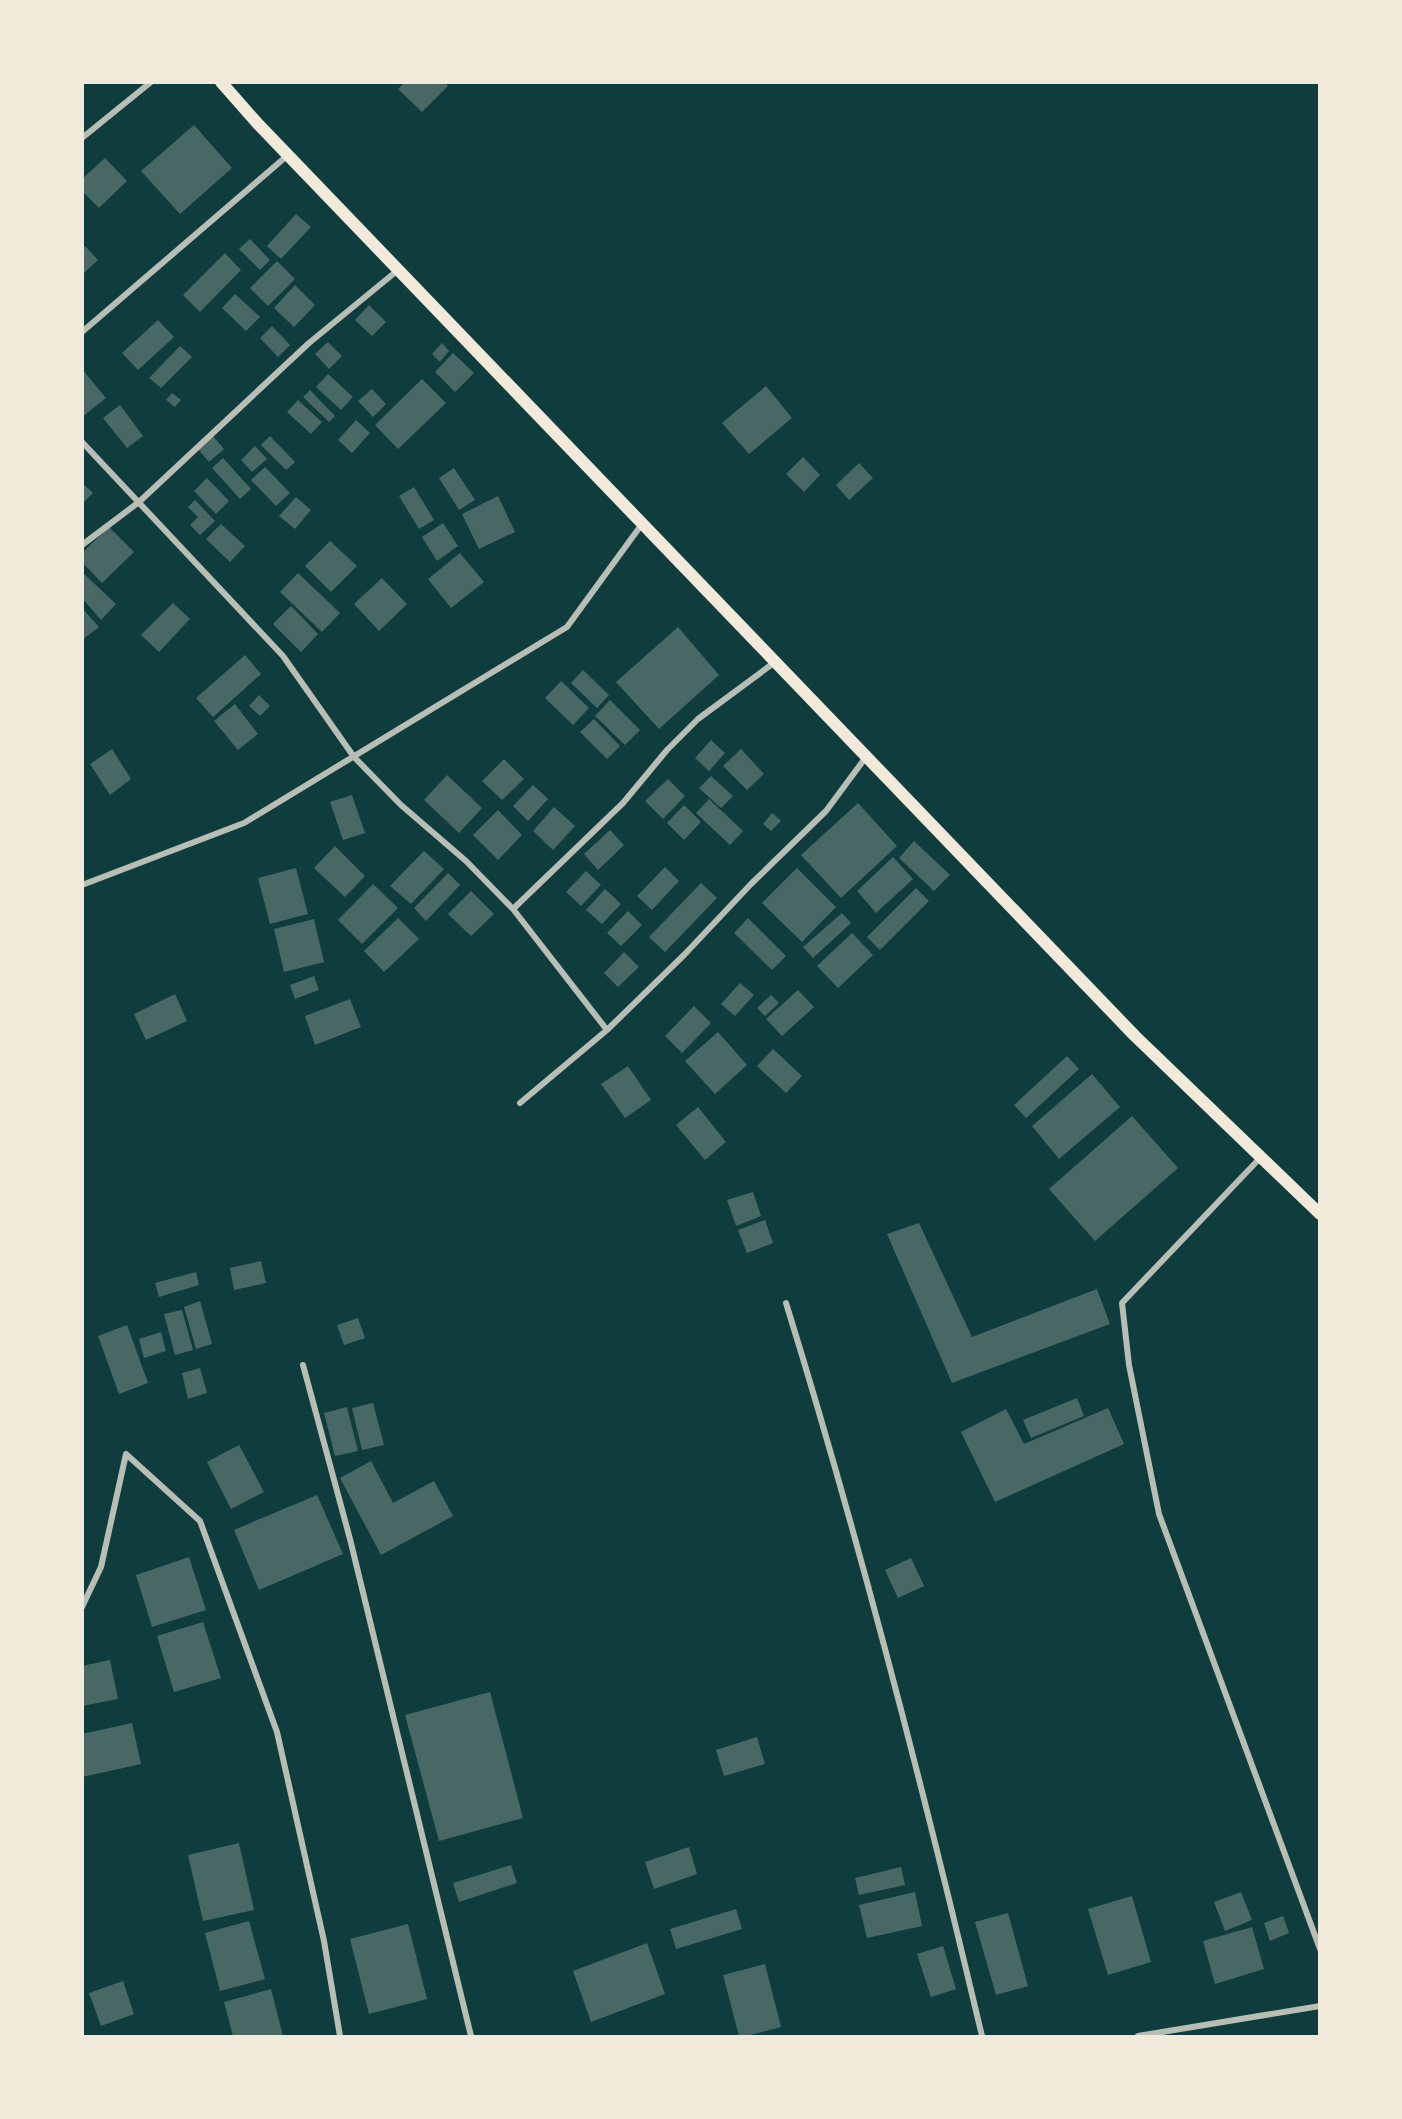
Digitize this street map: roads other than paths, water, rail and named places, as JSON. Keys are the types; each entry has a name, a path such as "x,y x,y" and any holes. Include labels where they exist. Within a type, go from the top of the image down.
{"main road":[{"path":"221,82 398,270 1136,1036 1320,1214"}],"street":[{"path":"82,138 152,82"},
{"path":"82,332 288,155"},
{"path":"82,545 139,502 309,344 398,270"},
{"path":"82,442 283,656 354,757 401,805 466,861 513,909 607,1030"},
{"path":"82,885 244,823 567,627 642,524"},
{"path":"513,909 623,802 667,750 698,719 775,662"},
{"path":"520,1103 607,1030 684,956 751,884 826,811 866,757"},
{"path":"1261,1157 1122,1303 1129,1365 1159,1514 1320,1948"},
{"path":"786,1303 818,1406 932,1826 982,2037"},
{"path":"303,1365 350,1539 471,2037"},
{"path":"82,1607 101,1567 126,1454 200,1521 277,1732 324,1941 340,2037"},
{"path":"1138,2037 1320,2006"}]}
